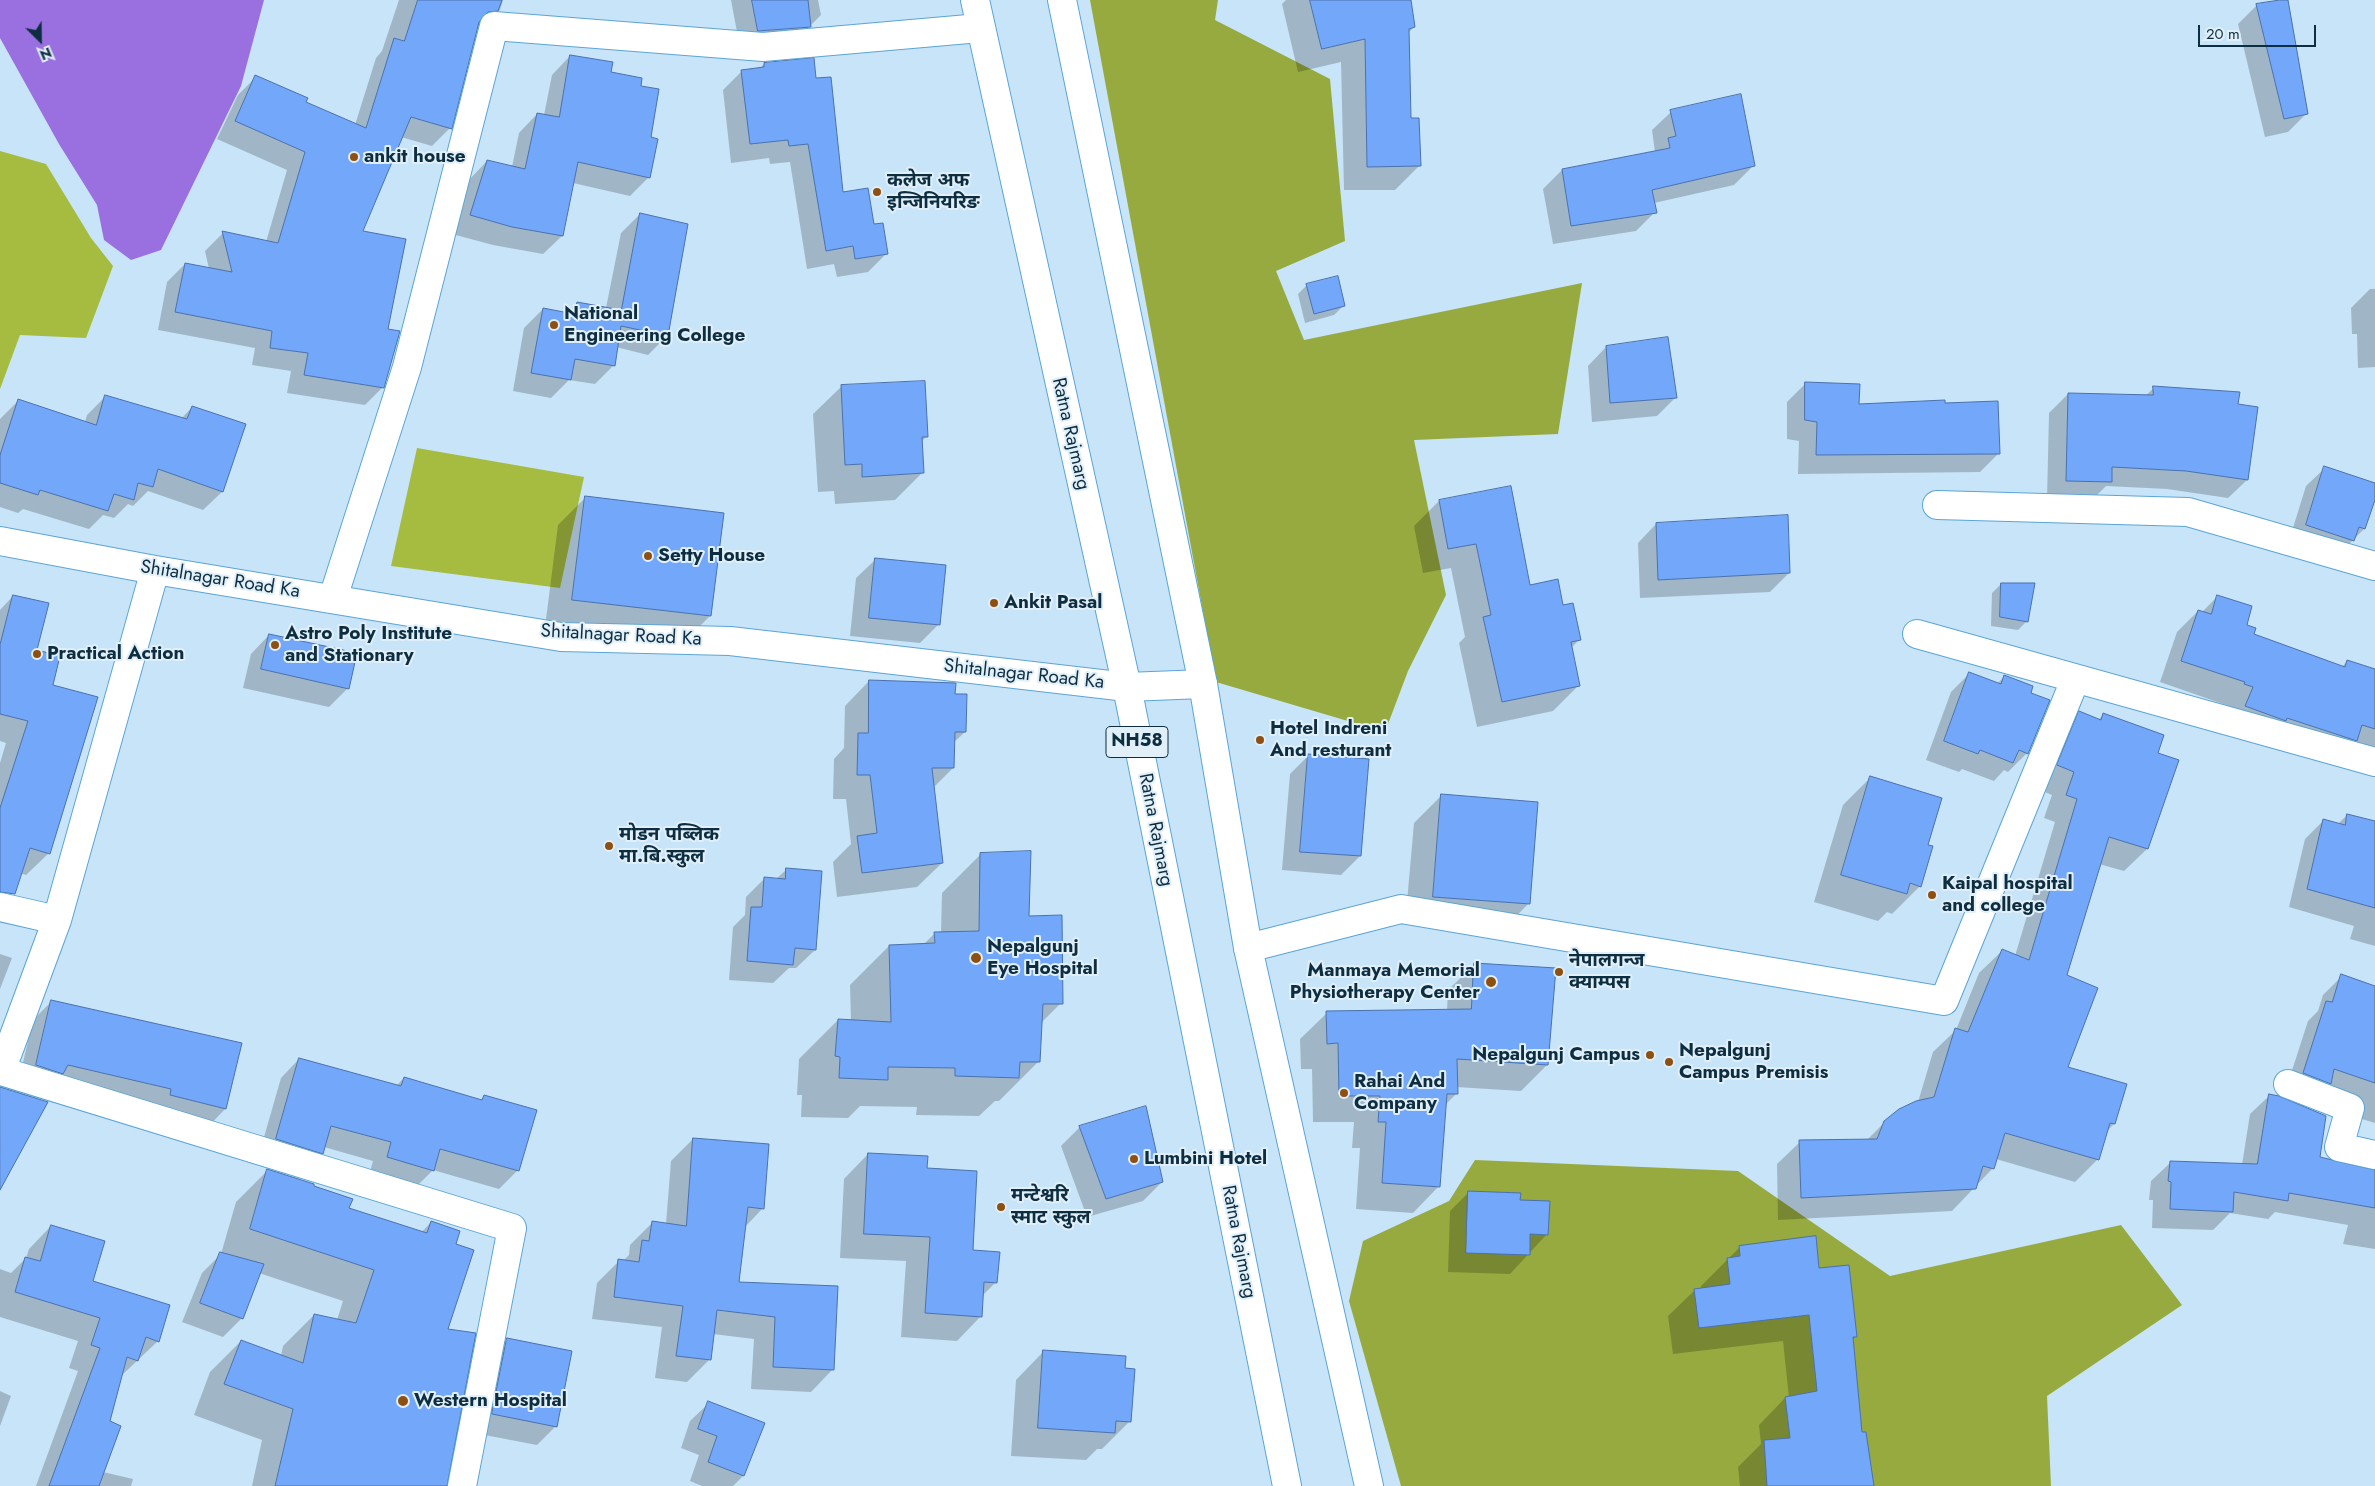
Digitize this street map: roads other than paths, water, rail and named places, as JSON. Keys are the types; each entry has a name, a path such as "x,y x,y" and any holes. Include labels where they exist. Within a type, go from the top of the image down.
{"main road":[{"name":"Ratna Rajmarg","path":"975,0 1127,687 1287,1486"},
{"path":"1062,0 1203,684 1248,948 1369,1486"},
{"path":"333,598 407,367 494,26 763,47 980,28"},
{"path":"1936,505 2188,512 2375,566"},
{"name":"Shitalnagar Road Ka","path":"0,541 155,570 561,637 730,641 1127,687 1203,684"},
{"path":"155,570 57,920 1,1071 512,1228 462,1486"},
{"path":"1917,634 2074,680 2375,762"},
{"path":"1248,948 1401,909 1944,1001 2074,680"},
{"path":"0,907 57,920"},
{"path":"2288,1084 2350,1108 2339,1147 2375,1155"}],"place":[{"name":"ankit house","path":"354,157"},
{"name":"कलेज अफ इन्जिनियरिङ","path":"877,192"},
{"name":"National Engineering College","path":"554,325"},
{"name":"Setty House","path":"648,556"},
{"name":"Ankit Pasal","path":"994,603"},
{"name":"Astro Poly Institute and Stationary","path":"275,645"},
{"name":"Practical Action","path":"37,654"},
{"name":"Hotel Indreni And resturant","path":"1260,740"},
{"name":"माेडन पब्लिक मा.बि.स्कुल","path":"609,846"},
{"name":"Kaipal hospital and college","path":"1932,895"},
{"name":"Nepalgunj Eye Hospital","path":"976,958"},
{"name":"नेपालगन्ज क्याम्पस","path":"1559,972"},
{"name":"Manmaya Memorial Physiotherapy Center","path":"1491,982"},
{"name":"Nepalgunj Campus","path":"1650,1055"},
{"name":"Nepalgunj Campus Premisis","path":"1669,1062"},
{"name":"Rahai And Company","path":"1344,1093"},
{"name":"Lumbini Hotel","path":"1134,1159"},
{"name":"मन्टेश्वरि स्माट स्कुल","path":"1001,1207"},
{"name":"Western Hospital","path":"403,1401"}]}
